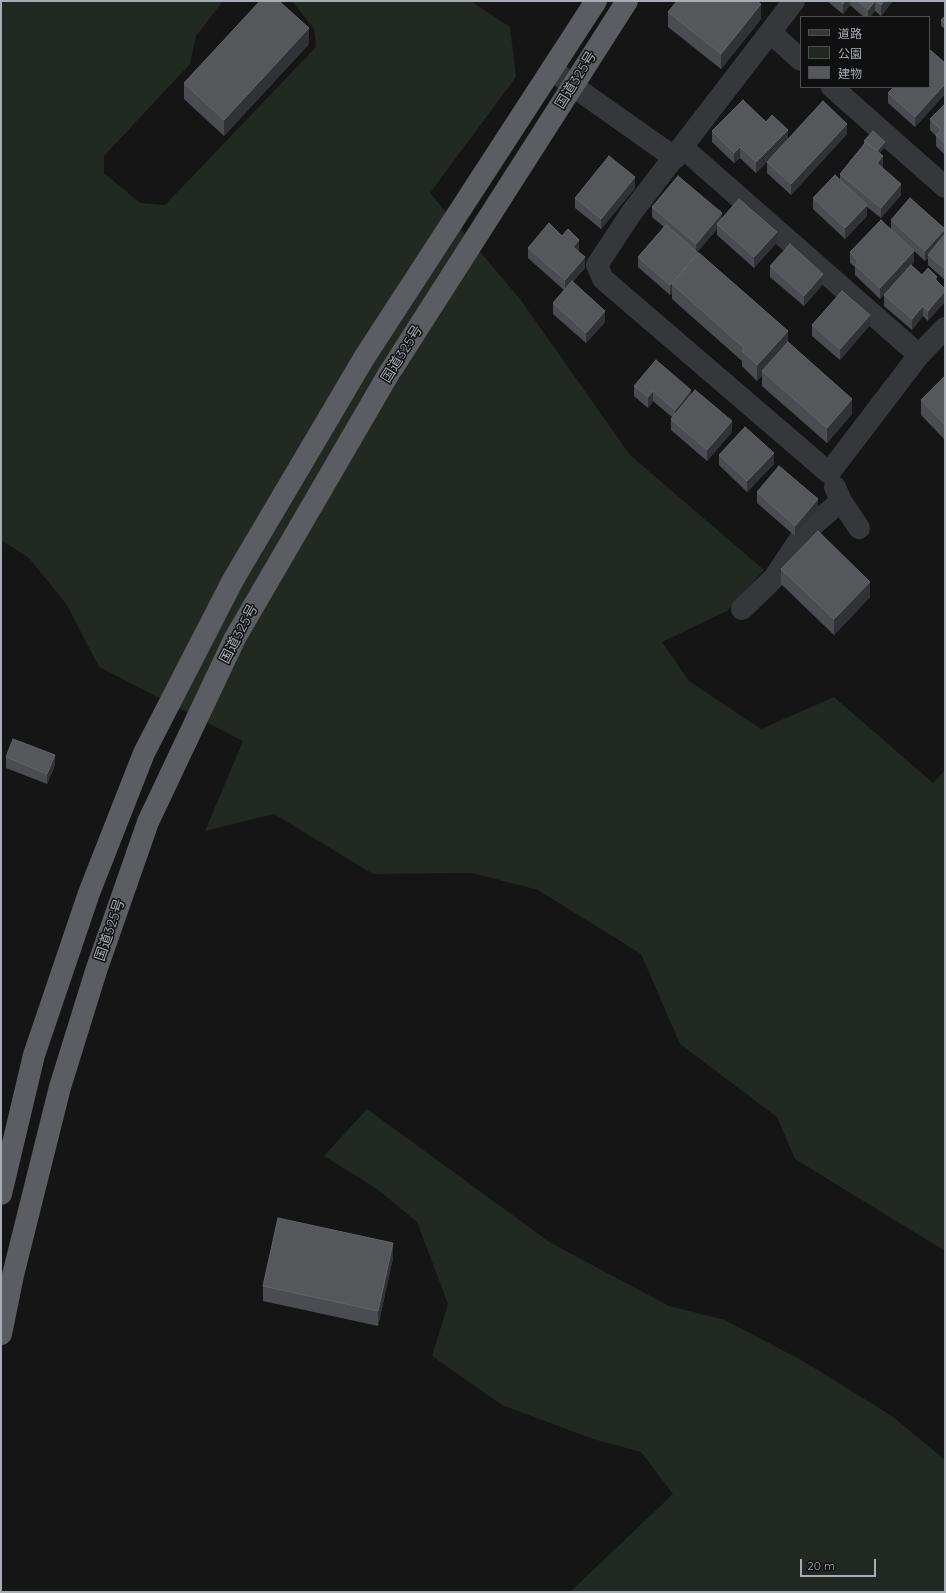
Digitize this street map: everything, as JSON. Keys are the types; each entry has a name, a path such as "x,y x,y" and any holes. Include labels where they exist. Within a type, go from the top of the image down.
{"highway":[{"name":"国道325号","path":"1,1194 37,1048 89,893 144,753 233,580 364,358 596,1"},
{"name":"国道325号","path":"1,1334 13,1275 60,1087 96,971 148,822 235,638 388,375 627,1"}],"street":[{"path":"794,1 632,212 597,265 603,279 829,473 841,501 859,528"},
{"path":"770,32 800,59"},
{"path":"552,69 573,86 678,152 919,355"},
{"path":"833,88 945,187"},
{"path":"829,473 919,355 945,328"},
{"path":"742,609 774,578 804,534 841,501"}],"green space":[{"path":"1,1 223,1 196,36 190,64 104,156 104,173 140,203 165,205 316,47 314,29 292,1 471,1 510,27 516,77 430,193 520,299 630,455 764,570 727,611 662,642 689,681 761,729 834,697 933,783 945,770 945,1251 795,1159 777,1117 680,1044 641,954 538,890 472,873 373,874 274,814 205,831 243,741 99,667 67,605 29,558 1,540"},
{"path":"367,1109 551,1243 669,1306 725,1320 803,1361 892,1416 945,1460 945,1592 570,1592 673,1494 641,1452 593,1439 502,1405 432,1356 448,1304 417,1222 377,1189 324,1156"}],"building":[{"path":"260,1 279,1 309,28 224,120 184,83"},
{"path":"677,1 756,1 761,4 721,54 668,12"},
{"path":"858,1 875,1 868,10"},
{"path":"875,1 884,1 881,5"},
{"path":"945,16 945,24 941,20"},
{"path":"930,50 945,63 945,84 915,117 888,93 893,88 930,88"},
{"path":"743,100 766,122 772,115 788,130 756,162 740,147 734,153 712,131"},
{"path":"823,101 847,124 791,184 767,162"},
{"path":"945,104 945,144 936,135 941,130 930,119"},
{"path":"873,131 885,142 877,151 864,141"},
{"path":"866,142 883,156 877,163 901,184 881,208 840,174"},
{"path":"609,156 635,177 601,219 575,198"},
{"path":"835,175 867,205 845,228 813,198"},
{"path":"678,176 722,213 696,244 652,207"},
{"path":"910,198 945,229 925,251 891,220"},
{"path":"739,199 777,232 754,257 717,224"},
{"path":"881,220 914,251 880,288 855,265 858,261 850,252"},
{"path":"549,223 562,236 568,229 579,240 573,247 585,257 565,280 528,248"},
{"path":"666,225 698,253 670,285 638,257"},
{"path":"944,235 945,236 945,269 928,255"},
{"path":"790,244 823,274 804,296 770,266"},
{"path":"699,253 788,331 757,365 742,351 744,348 672,284"},
{"path":"911,265 922,275 928,268 937,277 935,279 945,289 945,291 928,311 923,306 912,319 884,295"},
{"path":"572,281 605,311 586,333 553,303"},
{"path":"842,291 870,315 840,349 812,325"},
{"path":"788,342 852,399 827,428 762,371"},
{"path":"656,360 691,390 675,410 653,391 648,397 634,386"},
{"path":"945,376 945,425 921,400"},
{"path":"695,390 732,421 707,450 671,419"},
{"path":"745,427 774,453 747,481 719,455"},
{"path":"779,466 818,499 795,526 757,492"},
{"path":"818,531 870,582 834,619 781,569"},
{"path":"13,739 55,755 47,774 6,757"},
{"path":"278,1218 393,1243 378,1311 263,1286"}]}
